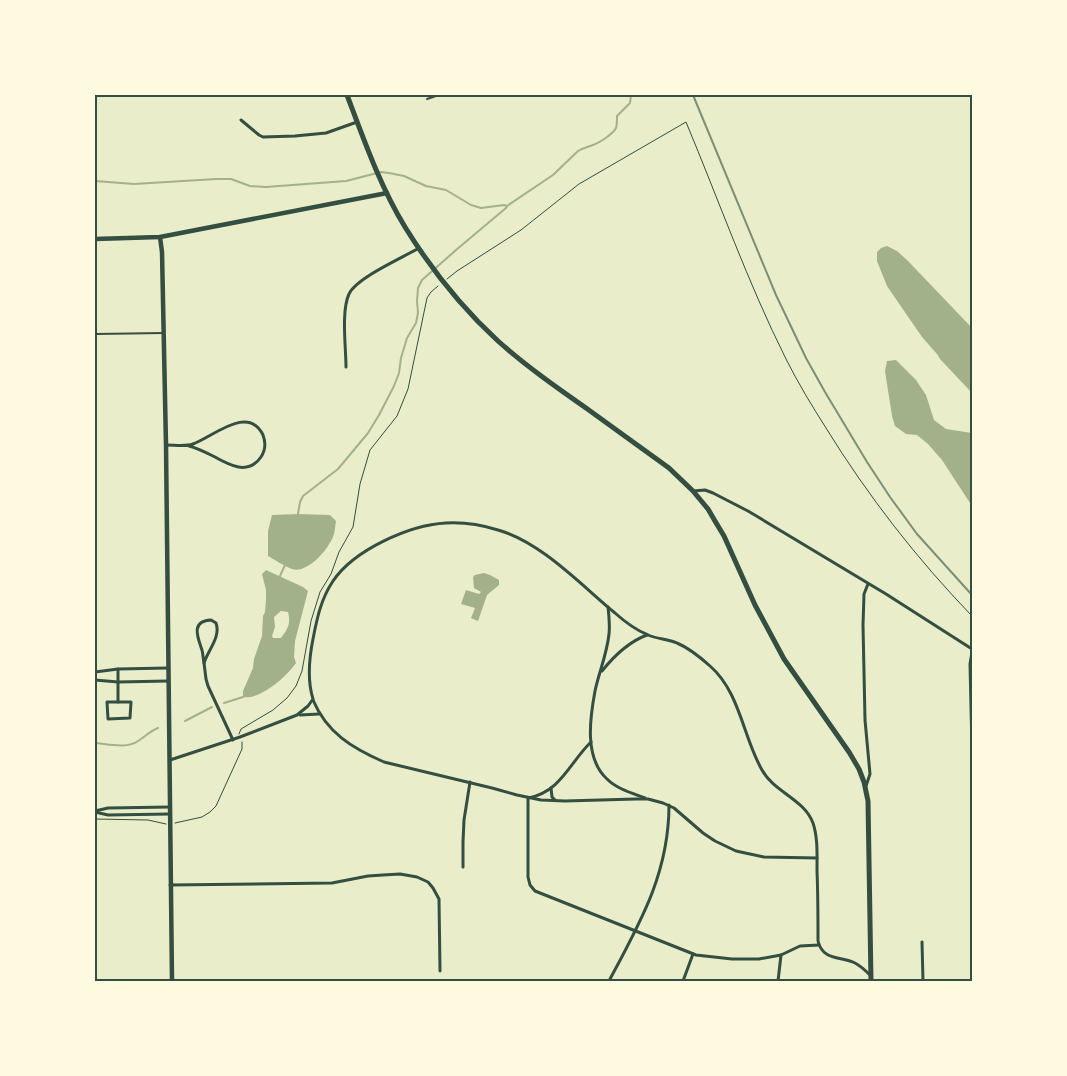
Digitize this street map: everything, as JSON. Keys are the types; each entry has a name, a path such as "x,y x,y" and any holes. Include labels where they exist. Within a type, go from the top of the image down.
{"main road":[{"path":"347,95 387,193 404,225 443,282 478,322 516,356 669,468 693,491 724,536 755,605 784,659 853,759 866,788 868,801 871,979"}],"street":[{"path":"241,120 263,137 326,133 358,122"},
{"path":"95,239 160,237 387,193"},
{"path":"160,237 162,252 166,445 172,981"},
{"path":"346,367 345,306 349,293 361,280 419,248"},
{"path":"166,445 189,446 231,465 243,468 257,462 264,451 265,444 262,434 256,426 242,422 230,424 189,446"},
{"path":"693,491 705,490 725,498 952,636 972,651 970,664 972,750"},
{"path":"648,799 555,801 528,798 470,782 399,766 368,755 353,747 342,739 319,714 313,699 310,681 311,650 319,611 329,588 342,570 362,554 377,544 398,535 447,522 480,526 519,538 577,580 628,623 647,635 669,640 686,647 710,666 723,680 735,704 762,771 772,784 802,807 812,821 816,834 819,945 826,954 855,963 866,971 871,979"},
{"path":"866,788 870,774 865,720 862,625 864,594 868,584"},
{"path":"608,607 610,618 609,634 595,692 590,732 594,760 603,775 626,791 669,805 715,841 736,851 750,855 770,857 817,858"},
{"path":"204,663 218,630 216,623 210,620 202,622 197,630 197,638 202,651 205,673 208,686 233,740"},
{"path":"600,673 627,645 647,635"},
{"path":"95,672 118,669 168,668"},
{"path":"118,669 118,702"},
{"path":"95,680 168,682"},
{"path":"297,715 313,699"},
{"path":"107,702 118,702 131,702 130,718 108,719 107,702"},
{"path":"169,761 233,740 297,715 319,714"},
{"path":"528,798 551,788 567,772 582,750 591,742"},
{"path":"464,867 464,820 470,782"},
{"path":"551,788 555,801"},
{"path":"528,798 528,881 535,891 693,954 732,959 759,959 781,955 800,946 819,945"},
{"path":"609,981 636,931 654,890 662,865 668,830 669,805"},
{"path":"95,811 108,808 170,807"},
{"path":"95,811 108,814 170,814"},
{"path":"170,885 338,883 368,876 400,874 418,877 428,882 439,899 440,971"},
{"path":"922,942 923,981"},
{"path":"683,981 693,954"},
{"path":"778,981 781,955"}],"lane":[{"path":"427,99 438,95"},
{"path":"95,334 164,333"}],"path":[{"path":"178,823 202,817 216,806 242,749 239,734 241,729 273,710 287,698 296,686 302,671 311,621 320,592 331,574 339,552 353,527 358,492 370,450 397,416 408,389 427,298 431,292 457,271 520,230 579,184 686,122 758,297 786,360 813,408 848,463 880,508 924,564 972,616"},
{"path":"95,819 148,820 164,824"}],"shaded area":[{"path":"887,246 897,251 908,261 972,328 972,393 922,337 887,286 877,261 877,252"},
{"path":"896,360 916,380 926,395 934,420 946,429 972,433 972,506 942,460 928,444 917,435 906,434 895,426 885,371 887,361"},
{"path":"272,515 330,515 336,521 333,537 327,548 311,564 298,570 289,568 268,556 268,531"},
{"path":"266,570 308,591 295,641 294,657 296,663 273,686 258,695 243,697 243,691 253,668 262,636 266,590 262,574","holes":["281,611 288,612 289,623 285,632 281,638 273,638 274,617"]},
{"path":"484,573 499,580 499,585 487,595 478,621 471,618 475,608 461,604 466,590 479,594 481,592 474,588 473,577"}],"waterway":[{"path":"298,514 303,496 338,469 368,433 379,415 394,386 407,338 416,323 418,288 422,280 507,206 553,175 578,151 599,142 612,133 616,128 617,116 630,103 631,95"},
{"path":"95,181 134,184 231,179 250,186 266,187 346,181 381,172 404,176 426,186 446,190 471,205 481,208 507,206"},
{"path":"280,576 285,565"},
{"path":"224,703 243,697"},
{"path":"185,721 212,707"},
{"path":"95,743 128,745 158,728"}],"railway":[{"path":"693,95 776,295 806,358 867,462 890,497 917,534 972,595"}]}
